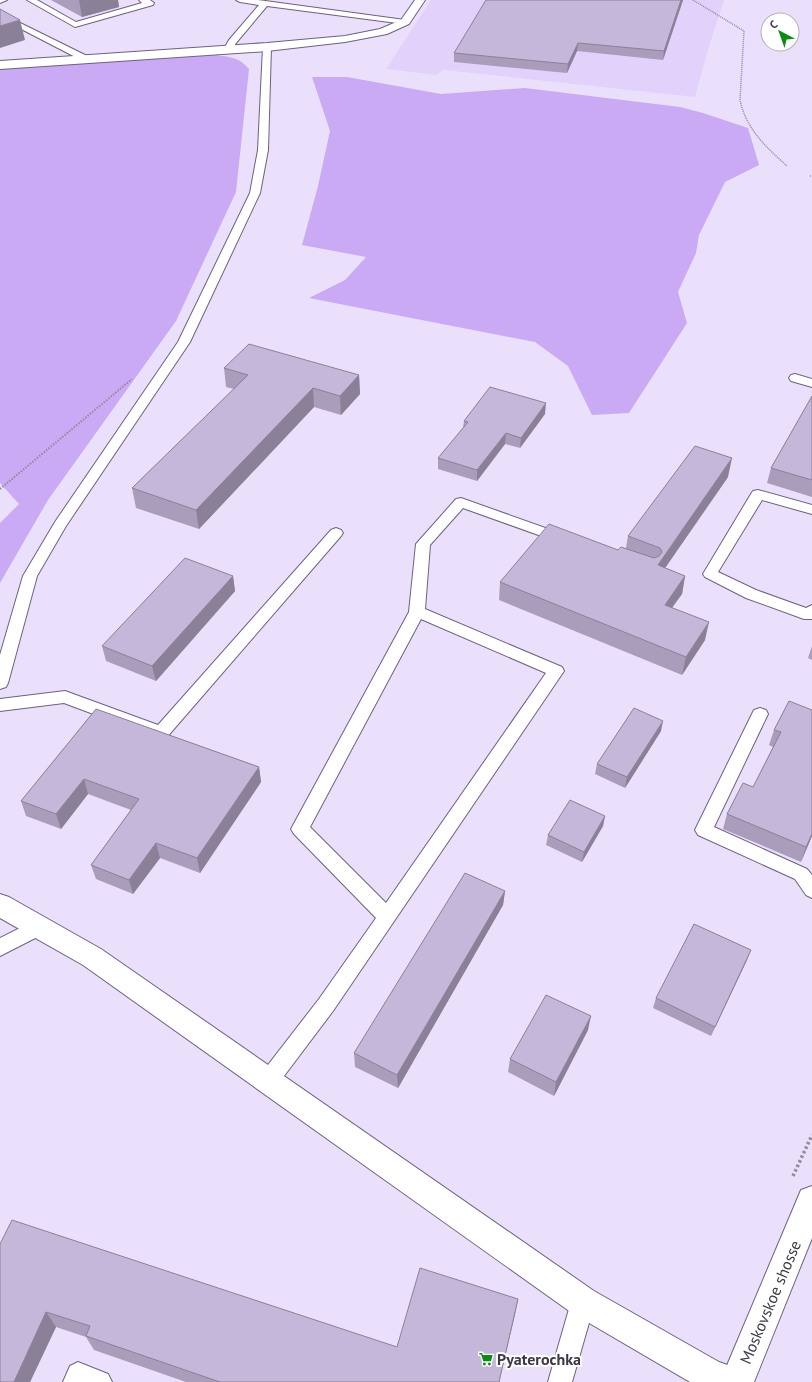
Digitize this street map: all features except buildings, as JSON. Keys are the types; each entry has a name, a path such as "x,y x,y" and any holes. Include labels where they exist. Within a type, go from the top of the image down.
{"street":[{"path":"0,66 268,47 345,39 383,32 405,22 420,0"},
{"path":"0,904 92,957 583,1302 710,1375 728,1382"},
{"name":"Moskovskoe shosse","path":"737,1382 812,1201"}],"lane":[{"path":"31,0 75,25 150,3 143,0"},
{"path":"240,0 405,22"},
{"path":"228,49 232,42 264,4"},
{"path":"0,15 88,60"},
{"path":"0,683 30,576 60,525 184,342 254,193 263,150 268,47"},
{"path":"794,378 812,383"},
{"path":"812,510 758,494 710,574 751,594 809,615 812,610"},
{"path":"387,917 300,829 417,612 423,544 461,502 577,544"},
{"path":"0,705 65,697 161,733 336,533"},
{"path":"268,1081 326,1005 556,671 417,612"},
{"path":"760,714 704,830 801,874 812,890"},
{"path":"0,948 38,927"},
{"path":"560,1382 583,1302"},
{"path":"75,1382 78,1374 100,1382"}],"path":[{"path":"693,0 744,31 740,100 741,110 748,124 768,149 787,166"},
{"path":"0,489 136,376"}],"shaded area":[{"path":"431,0 724,0 695,97 444,70 436,75 386,69"},
{"path":"215,55 230,57 238,60 249,69 236,192 176,321 48,500 0,583 0,523 19,504 0,483 0,69"},
{"path":"312,77 347,77 441,94 525,88 680,107 748,128 759,165 725,182 699,235 696,253 678,292 687,323 629,413 592,415 568,366 535,342 309,298 345,280 366,257 302,245 318,186 330,131"}],"place":[{"name":"Pyaterochka","path":"486,1359"}]}
